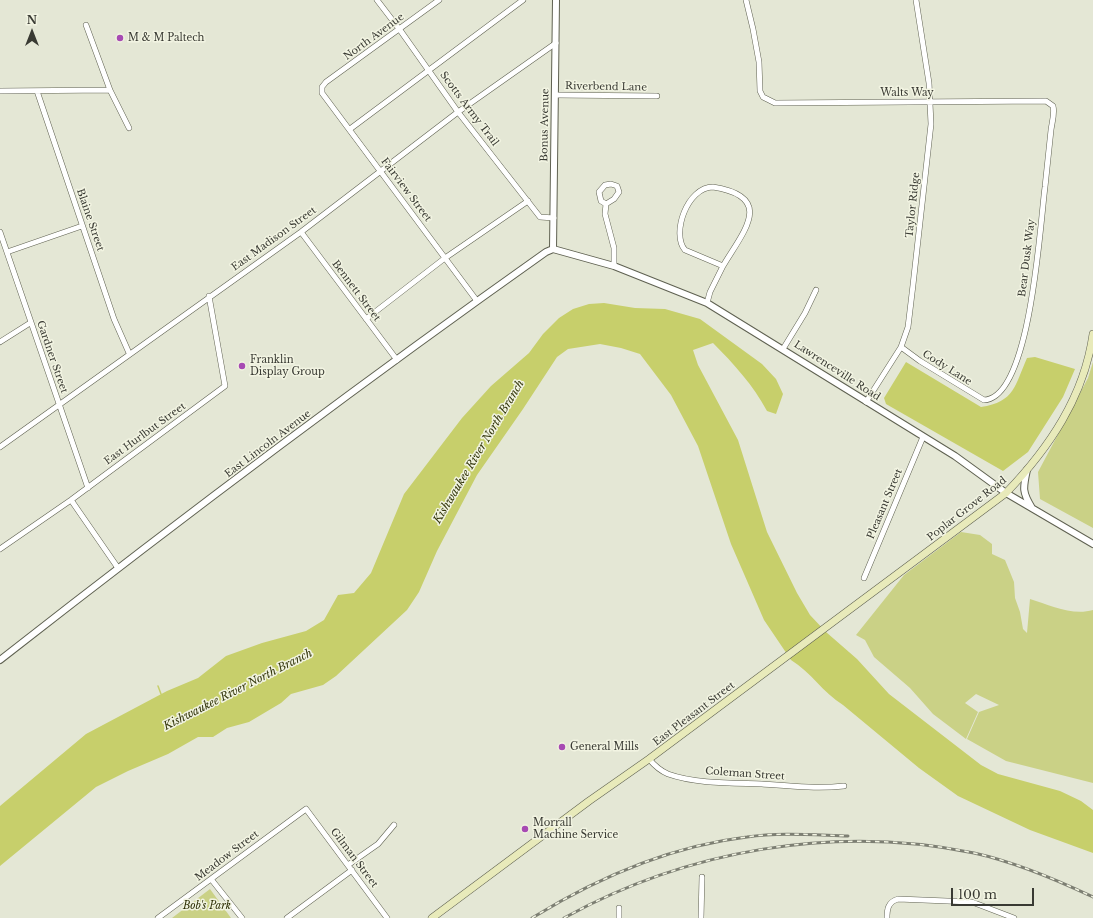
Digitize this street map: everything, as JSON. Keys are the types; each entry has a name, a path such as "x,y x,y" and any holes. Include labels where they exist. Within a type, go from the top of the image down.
{"main road":[{"name":"Poplar Grove Road","path":"870,594 1006,493 1027,470 1058,429 1070,408 1086,365 1093,334"},
{"name":"East Pleasant Street","path":"432,918 589,801 649,760 870,594"}],"street":[{"name":"Scotts Army Trail","path":"377,0 458,112 540,217 554,218"},
{"name":"North Avenue","path":"322,89 326,82 400,30 439,0"},
{"path":"350,129 523,0"},
{"name":"Bonus Avenue","path":"553,249 556,0"},
{"name":"Walts Way","path":"746,0 759,62 760,91 763,97 775,103 1046,101 1052,104"},
{"name":"Taylor Ridge","path":"866,402 901,347 908,327 914,286 931,124 929,83 916,0"},
{"path":"86,25 110,90 129,128"},
{"name":"East Madison Street","path":"0,447 129,353 301,232 458,112 556,43"},
{"name":"Fairview Street","path":"322,89 327,101 350,129 477,301"},
{"path":"0,91 110,90"},
{"name":"Blaine Street","path":"37,91 114,319 129,353"},
{"name":"Riverbend Lane","path":"555,95 657,96"},
{"name":"Bear Dusk Way","path":"986,400 997,395 1010,377 1024,340 1030,307 1054,109 1052,104"},
{"path":"707,303 710,292 723,266 749,222 749,208 746,200 736,191 713,187 705,188 696,192 688,204 682,221 680,242 685,250 690,253 723,266"},
{"path":"366,318 445,258 528,201"},
{"path":"606,204 605,214 614,248 614,266"},
{"path":"7,252 82,226"},
{"name":"Gardner Street","path":"0,232 30,323 88,488"},
{"name":"Bennett Street","path":"301,232 398,360"},
{"name":"Lawrenceville Road","path":"553,249 614,266 707,303 955,456 1006,493 1093,544"},
{"name":"East Lincoln Avenue","path":"0,660 118,568 477,301 546,252 553,249"},
{"path":"783,349 806,313 816,290"},
{"name":"East Hurlbut Street","path":"0,550 88,488 226,386 209,296"},
{"path":"0,342 30,323"},
{"name":"Cody Lane","path":"901,347 926,366 981,399 986,400"},
{"name":"Pleasant Street","path":"864,578 923,437"},
{"path":"1027,470 1023,486 1024,494 1033,509"},
{"path":"71,500 118,568"},
{"name":"Coleman Street","path":"649,760 655,766 668,774 686,778 722,782 814,787 844,786"},
{"name":"Gilman Street","path":"306,809 387,918"},
{"name":"Meadow Street","path":"158,918 306,809"},
{"path":"348,865 378,844 394,825"},
{"path":"287,918 352,870"},
{"path":"701,918 702,877"},
{"path":"211,879 242,918"},
{"path":"887,918 888,905 894,900 898,899 972,902 1014,918"},
{"path":"619,908 619,918"}],"green space":[{"path":"1093,362 1093,528 1040,499 1038,472 1088,378"},
{"path":"961,532 980,535 992,544 992,554 1005,560 1014,582 1015,598 1020,612 1023,629 1027,633 1030,599 1069,611 1077,612 1093,610 1093,783 1006,761 967,739 979,712 999,705 976,694 965,703 978,712 966,739 933,714 910,688 874,657 865,640 856,635 904,575"},
{"name":"Bob's Park","path":"210,889 231,918 172,918"}],"water":[{"name":"Kishwaukee River North Branch","path":"604,303 635,308 665,309 700,319 762,364 776,379 783,394 776,414 767,411 756,392 743,375 713,343 693,350 698,365 738,440 767,532 797,593 810,615 826,632 857,659 889,694 981,765 998,774 1060,791 1081,801 1093,810 1093,853 1030,830 958,796 919,768 829,695 805,670 791,660 764,620 731,544 698,446 671,395 640,354 621,348 600,344 568,349 557,357 477,475 437,551 419,592 407,610 336,676 323,685 291,694 281,703 249,722 227,728 213,737 198,737 168,754 128,771 96,787 0,866 0,806 86,734 167,691 198,678 226,656 262,643 306,631 324,620 338,595 354,593 371,573 404,494 462,418 491,386 529,353 543,334 559,318 573,309 589,304"},
{"path":"1035,357 1075,369 1063,397 1028,452 1003,471 886,404 884,398 906,362 981,407 992,405 1001,401 1012,391 1027,358"}],"waterway":[{"path":"158,686 161,694"}],"railway":[{"path":"532,918 557,903 609,877 635,866 690,848 719,841 759,835 797,834 848,836"},
{"path":"564,918 611,894 660,875 711,860 763,849 816,843 869,841 922,845 974,853 1005,861 1035,872 1093,897"}],"place":[{"name":"M & M Paltech","path":"120,38"},
{"name":"Franklin Display Group","path":"242,366"},
{"name":"General Mills","path":"562,747"},
{"name":"Morrall Machine Service","path":"525,829"}]}
